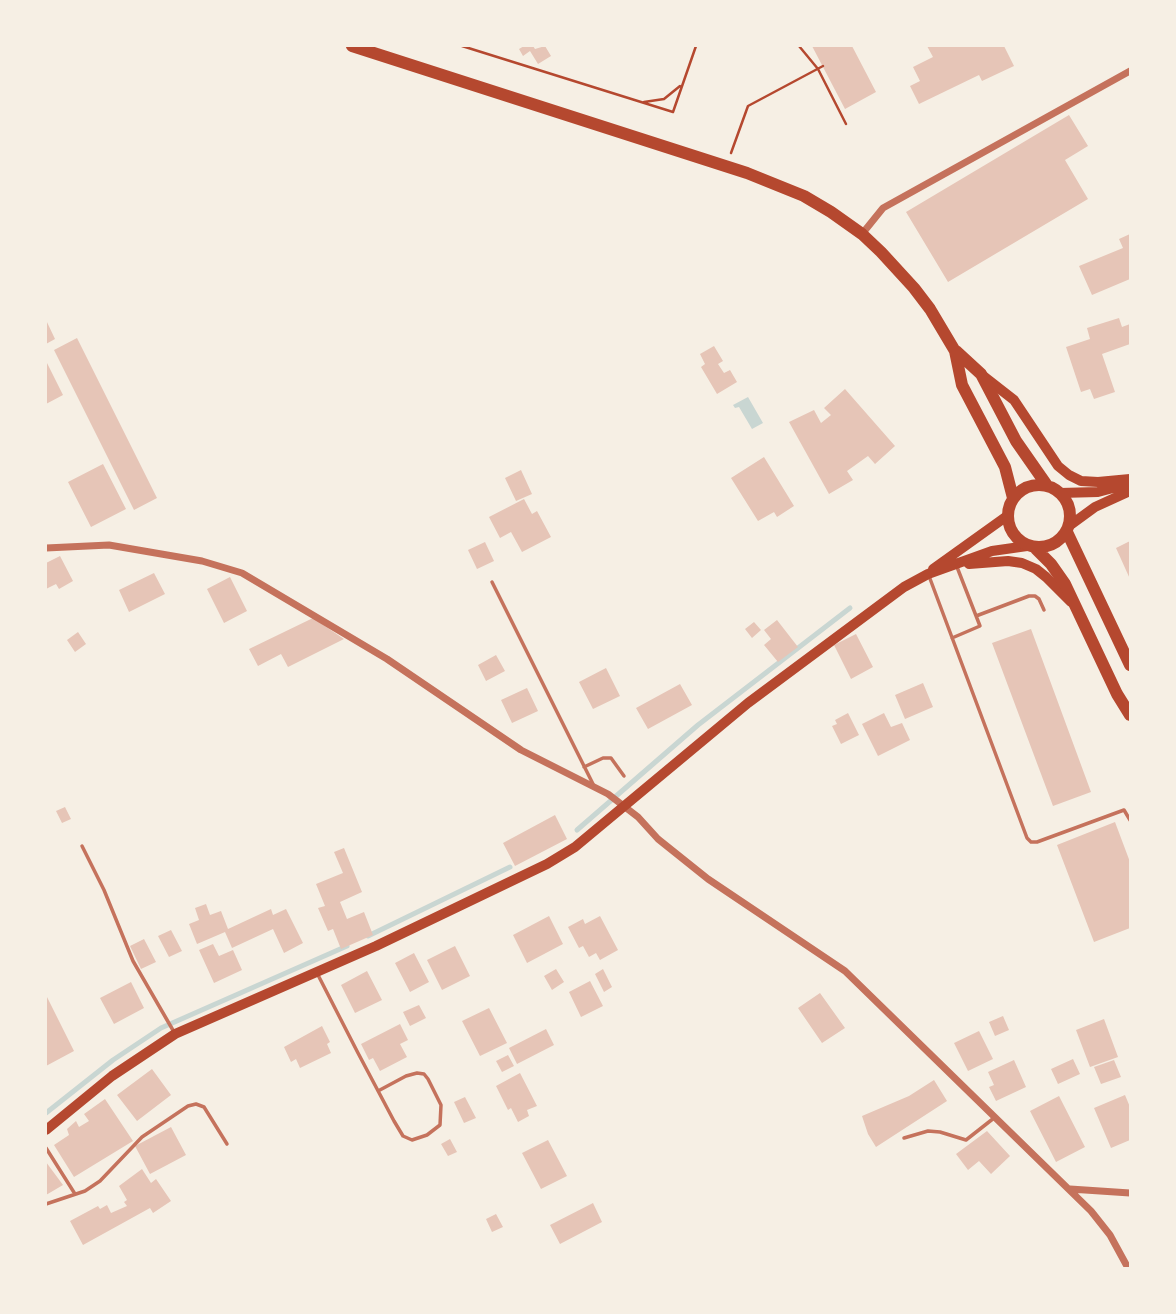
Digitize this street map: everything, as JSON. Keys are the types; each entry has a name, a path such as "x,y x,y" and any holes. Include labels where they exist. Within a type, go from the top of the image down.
{"main road":[{"path":"352,46 726,166 804,196 862,234 914,288 955,351 1014,400 1058,466 1082,481 1130,481"},
{"path":"955,351 962,385 1005,467 1013,498"},
{"path":"981,374 1016,441 1046,484 1060,493 1070,512 1068,529 1125,644 1130,665"},
{"path":"1060,493 1098,492 1130,481"},
{"path":"1046,484 1026,487 1013,498 1007,516 1010,529 1056,571 1130,715"},
{"path":"928,574 992,551 1055,542 1095,507 1130,491"},
{"path":"46,1130 173,1031 317,973 547,864 575,847 622,804 748,702 889,597 928,574 1007,516"},
{"path":"956,565 1008,561 1023,563 1046,577 1074,606"}],"street":[{"path":"862,234 883,208 1130,71"},
{"path":"46,548 109,545 202,561 242,573 387,659 521,750 608,794 708,879 845,971 1070,1189 1110,1235 1128,1269"},
{"path":"1070,1189 1130,1193"}],"lane":[{"path":"951,638 980,626 956,565"},
{"path":"928,574 1027,838 1031,842 1037,842 1124,810 1130,820"},
{"path":"492,582 594,785"},
{"path":"976,616 1029,596 1039,599 1044,610"},
{"path":"584,767 603,758 611,758 624,776"},
{"path":"82,846 104,890 133,961 173,1031"},
{"path":"317,973 378,1091 402,1136 412,1140 427,1135 440,1125 441,1105 424,1074 405,1076 378,1091"},
{"path":"46,1204 75,1194 100,1181 142,1137 196,1104 204,1107 227,1144"},
{"path":"904,1138 928,1131 966,1140 994,1118"},
{"path":"46,1148 75,1194"}],"path":[{"path":"462,46 673,112 696,46"},
{"path":"799,46 818,69 846,124"},
{"path":"726,166 748,106 823,66"},
{"path":"640,102 664,99 683,82"}],"shaded area":[{"path":"748,397 763,423 752,429 739,407 735,408 733,405"}],"building":[{"path":"533,46 535,49 545,46 551,56 538,64 530,51 523,56 519,49"},
{"path":"812,46 852,46 876,92 845,109"},
{"path":"927,46 1004,46 1014,66 982,81 979,75 919,104 910,86 920,81 913,67 933,57"},
{"path":"1069,115 1088,146 1065,160 1088,199 948,282 906,212"},
{"path":"1130,234 1130,279 1092,295 1079,266 1123,248 1119,239"},
{"path":"1119,318 1122,327 1130,324 1130,344 1102,354 1115,392 1094,399 1090,389 1081,392 1066,347 1090,339 1087,328"},
{"path":"46,320 55,339 46,344"},
{"path":"77,338 157,498 134,510 54,350"},
{"path":"714,346 723,361 718,364 724,373 730,370 737,382 717,394 701,367 705,364 700,354"},
{"path":"46,361 63,395 46,404"},
{"path":"845,389 895,446 875,464 868,456 847,471 853,480 829,494 789,422 814,410 821,423 831,415 824,408"},
{"path":"764,457 794,506 777,517 774,512 758,521 731,478"},
{"path":"103,464 126,509 91,527 68,482"},
{"path":"521,470 532,494 516,501 505,478"},
{"path":"524,499 532,514 537,511 551,537 522,552 511,532 500,538 489,517"},
{"path":"1130,541 1130,579 1116,548"},
{"path":"485,542 494,561 477,569 468,550"},
{"path":"60,556 73,581 59,589 56,584 46,589 46,563"},
{"path":"154,573 165,594 129,612 119,590"},
{"path":"230,577 247,611 224,623 207,589"},
{"path":"313,618 344,639 288,667 281,654 258,666 249,649"},
{"path":"777,620 798,647 778,662 764,645 771,639 764,630"},
{"path":"754,622 761,630 752,638 745,629"},
{"path":"1031,629 1091,792 1053,806 992,643"},
{"path":"78,632 86,644 75,652 67,640"},
{"path":"856,634 873,667 851,679 834,645"},
{"path":"496,655 505,671 486,681 478,665"},
{"path":"606,668 620,696 593,709 579,682"},
{"path":"923,683 933,707 905,719 895,695"},
{"path":"680,684 692,705 648,729 636,708"},
{"path":"527,688 538,711 512,723 501,700"},
{"path":"848,713 859,735 841,744 832,726 837,724 835,720"},
{"path":"884,713 891,727 902,723 910,740 878,756 862,724"},
{"path":"65,807 71,819 62,823 56,811"},
{"path":"555,815 567,839 515,866 503,843"},
{"path":"1115,822 1130,862 1130,928 1094,942 1057,845"},
{"path":"344,848 362,892 340,902 347,919 364,912 373,935 341,949 333,929 328,931 318,908 325,906 316,884 343,873 334,852"},
{"path":"206,904 210,915 221,911 228,929 271,909 273,915 286,909 303,943 284,953 273,929 232,948 225,932 197,944 189,924 199,920 195,908"},
{"path":"549,916 563,944 527,963 513,935"},
{"path":"600,916 618,950 600,960 596,953 589,957 583,946 579,948 568,927 583,919 585,924"},
{"path":"171,930 182,951 169,957 158,936"},
{"path":"144,939 156,962 141,969 130,946"},
{"path":"213,944 219,956 233,950 242,970 214,983 199,950"},
{"path":"455,946 470,976 442,990 427,960"},
{"path":"414,953 429,982 410,992 395,963"},
{"path":"556,969 564,982 552,990 544,976"},
{"path":"603,969 612,987 604,992 595,974"},
{"path":"367,971 382,1000 355,1013 341,985"},
{"path":"590,981 603,1006 581,1017 569,992"},
{"path":"131,982 144,1008 114,1024 100,998"},
{"path":"820,993 845,1028 822,1043 798,1008"},
{"path":"46,995 74,1051 46,1066"},
{"path":"419,1005 426,1018 410,1026 403,1012"},
{"path":"489,1008 507,1043 480,1056 462,1021"},
{"path":"1003,1016 1009,1030 995,1036 989,1022"},
{"path":"1104,1019 1118,1057 1090,1067 1076,1030"},
{"path":"400,1024 408,1040 400,1044 407,1057 380,1071 373,1058 369,1060 361,1044"},
{"path":"322,1026 330,1042 327,1044 331,1053 300,1068 296,1059 291,1062 284,1047"},
{"path":"546,1029 554,1045 517,1064 509,1048"},
{"path":"979,1031 993,1059 968,1071 954,1043"},
{"path":"508,1055 514,1066 502,1072 496,1061"},
{"path":"1073,1059 1080,1074 1058,1084 1051,1069"},
{"path":"1014,1060 1026,1087 996,1101 989,1087 994,1085 988,1072"},
{"path":"1114,1060 1121,1077 1101,1084 1094,1067"},
{"path":"152,1069 171,1095 137,1121 117,1095"},
{"path":"520,1073 537,1106 527,1110 529,1116 518,1122 511,1108 508,1110 496,1086"},
{"path":"934,1080 947,1101 876,1147 862,1116 909,1096"},
{"path":"1125,1095 1130,1107 1130,1140 1111,1148 1094,1108"},
{"path":"1059,1096 1085,1147 1056,1162 1030,1111"},
{"path":"465,1097 476,1118 464,1123 454,1102"},
{"path":"105,1099 133,1141 74,1177 54,1145 69,1135 67,1129 76,1121 79,1127 89,1121 84,1114"},
{"path":"171,1127 186,1155 150,1174 135,1146"},
{"path":"987,1131 1010,1156 991,1174 979,1161 968,1170 956,1154"},
{"path":"450,1139 457,1152 448,1156 441,1144"},
{"path":"548,1140 567,1176 541,1189 522,1153"},
{"path":"46,1162 63,1185 46,1195"},
{"path":"142,1169 151,1183 156,1179 171,1201 153,1213 150,1208 83,1245 70,1221 98,1206 100,1209 107,1205 111,1213 127,1206 124,1202 127,1200 119,1186"},
{"path":"593,1203 602,1222 560,1244 550,1225"},
{"path":"496,1214 503,1227 492,1232 486,1219"}],"waterway":[{"path":"577,830 698,725 850,608"},
{"path":"368,936 510,867"},
{"path":"46,1113 113,1060 161,1028 347,946"}]}
